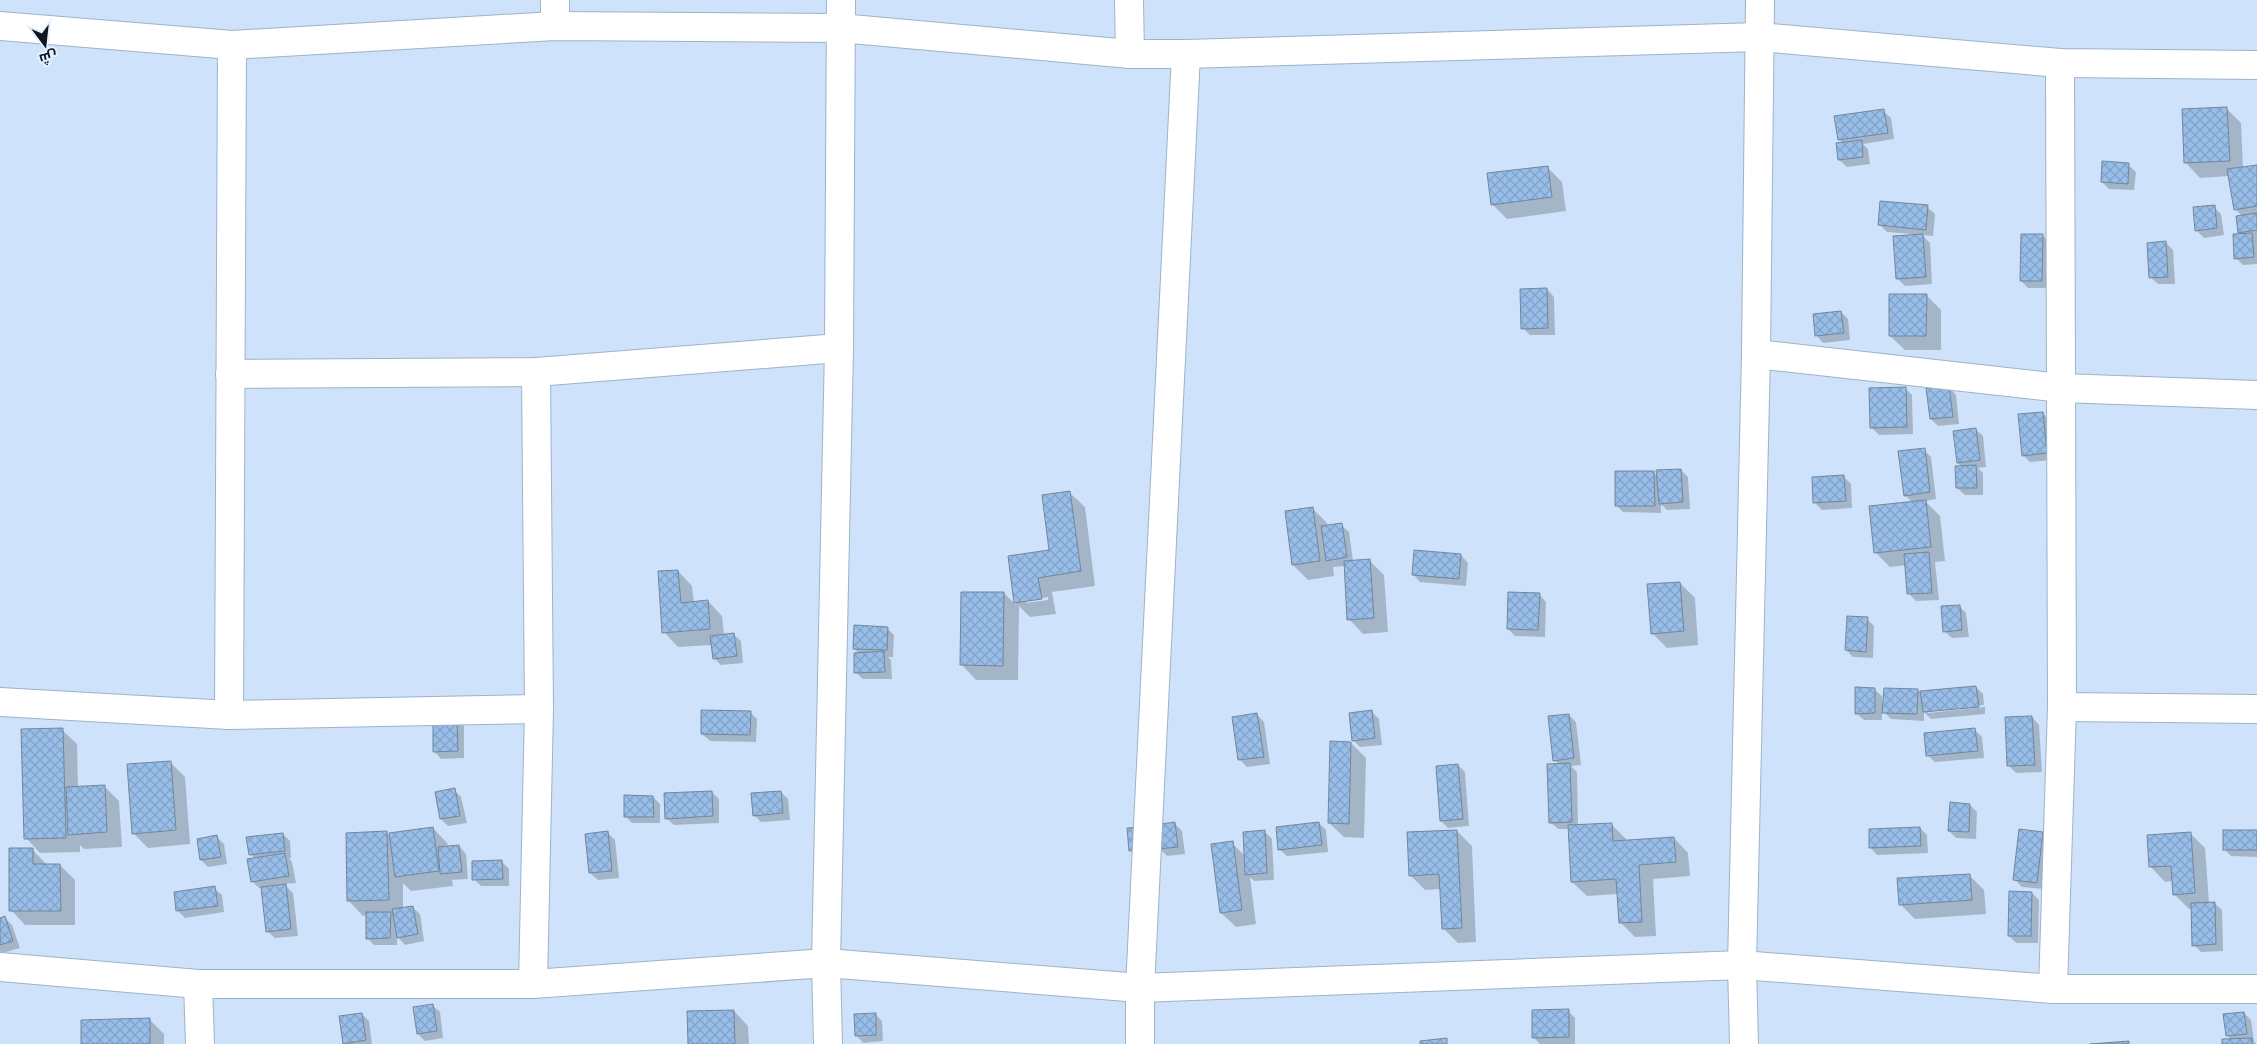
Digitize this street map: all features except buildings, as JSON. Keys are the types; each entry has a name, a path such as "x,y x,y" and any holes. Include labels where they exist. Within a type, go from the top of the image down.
{"street":[{"path":"828,1044 826,963 838,348 841,0"},
{"path":"1129,0 1130,54"},
{"path":"1744,1044 1742,965 1756,354 1760,0"},
{"path":"0,26 232,46 555,13 840,28 1130,54 1186,54 1759,37 2060,63 2257,65"},
{"path":"230,715 232,46"},
{"path":"1140,1044 1140,988 1186,54"},
{"path":"2053,988 2062,707 2060,63"},
{"path":"230,374 536,372 838,348"},
{"path":"1756,354 2061,388 2257,394"},
{"path":"533,984 539,709 536,372"},
{"path":"0,702 230,715 539,709"},
{"path":"2062,707 2257,710"},
{"path":"0,967 198,984 533,984 826,963 1140,988 1742,965 2053,988 2257,989"},
{"path":"198,984 200,1044"}]}
